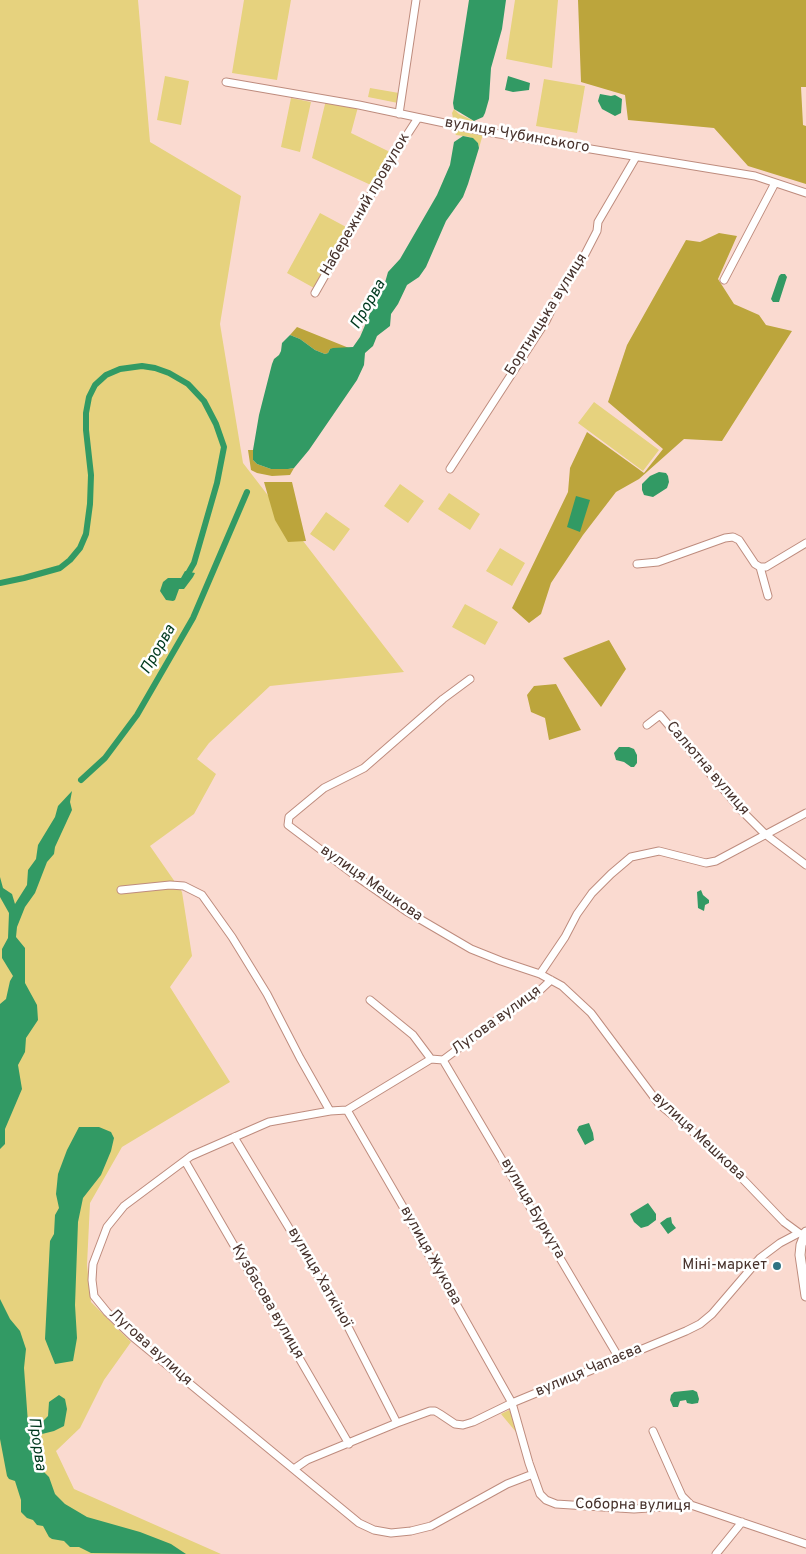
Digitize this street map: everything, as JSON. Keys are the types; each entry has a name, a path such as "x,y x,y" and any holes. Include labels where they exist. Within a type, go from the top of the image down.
{"street":[{"path":"399,114 416,0"},
{"name":"вулиця Чубинського","path":"226,82 359,105 497,133 755,176 806,193"},
{"name":"Набережний провулок","path":"315,293 390,161 418,118"},
{"name":"Бортницька вулиця","path":"450,469 546,320 560,292 581,262 597,231 598,222 636,157"},
{"path":"724,280 775,183"},
{"path":"637,564 658,562 725,538 733,537 739,540 755,564 760,567 766,567 806,543"},
{"path":"760,567 768,596"},
{"name":"вулиця Мешкова","path":"470,679 364,768 324,788 289,817 288,825 406,911 471,949 540,974 562,986 591,1013 659,1104 714,1149 784,1222 803,1233"},
{"name":"Салютна вулиця","path":"648,725 660,715 742,811 765,834 806,864"},
{"path":"540,974 592,893 631,857 659,851 673,853 706,863 716,861 806,814"},
{"path":"121,890 170,885 184,886 202,895 232,937 262,986 330,1111"},
{"name":"Лугова вулиця","path":"294,1469 134,1337 107,1312 94,1296 93,1264 107,1227 124,1206 191,1156 268,1122 330,1111 347,1110 431,1059 443,1060 506,1013 535,995 551,980"},
{"path":"370,1000 413,1036 431,1059"},
{"name":"вулиця Буркута","path":"443,1060 619,1358"},
{"name":"вулиця Жукова","path":"347,1110 512,1403 532,1474"},
{"name":"вулиця Хаткіної","path":"234,1137 344,1319 397,1422"},
{"name":"Кузбасова вулиця","path":"185,1161 349,1444"},
{"path":"803,1233 800,1255 806,1296"},
{"name":"вулиця Чапаєва","path":"294,1469 307,1460 349,1444 397,1422 436,1411 455,1424 463,1425 473,1422 512,1403 700,1324 712,1314 760,1258 780,1243 803,1233"},
{"path":"654,1431 682,1496 691,1505"},
{"path":"294,1469 360,1523 374,1530 397,1534 431,1526 507,1484 532,1474"},
{"name":"Соборна вулиця","path":"532,1474 540,1494 546,1500 556,1504 634,1509 691,1505 806,1544"},
{"path":"716,1554 742,1522"}],"shaded area":[{"path":"0,0 138,0 150,142 241,196 220,324 243,463 404,672 270,686 209,743 197,759 216,774 194,814 150,846 182,892 192,956 170,987 230,1082 122,1147 90,1203 87,1265 91,1302 131,1342 104,1380 80,1428 56,1451 74,1489 221,1554 0,1554"},
{"path":"244,0 291,0 277,80 232,73"},
{"path":"469,0 506,0 502,29 491,68 489,99 483,117 474,121 454,109 453,103"},
{"path":"515,0 558,0 552,68 506,59"},
{"path":"578,0 806,0 806,87 801,87 803,125 806,126 806,184 748,166 714,128 628,120 625,95 581,82"},
{"path":"165,76 189,81 181,125 157,120"},
{"path":"508,76 530,83 529,90 513,92 505,90"},
{"path":"544,79 585,86 577,133 536,126"},
{"path":"370,88 399,93 398,103 368,97"},
{"path":"600,94 615,95 622,99 621,113 615,116 602,109 598,101"},
{"path":"291,98 311,102 300,152 281,147"},
{"path":"326,100 358,107 351,133 390,152 373,186 312,158"},
{"path":"454,109 459,114 474,121 460,122 453,118 452,113"},
{"path":"461,127 483,134 479,148 478,143 470,137 456,135 453,129"},
{"path":"463,136 473,138 478,143 479,148 463,197 446,221 426,267 419,277 407,285 391,314 390,326 377,336 373,346 365,353 364,365 357,380 309,450 294,468 271,469 257,464 253,460 253,450 259,415 272,364 281,351 282,343 290,335 325,354 333,348 353,347 360,337 384,286 388,272 400,259 437,195 450,165 454,142"},
{"path":"320,213 348,228 314,288 287,273"},
{"path":"719,233 737,236 718,279 734,304 759,315 766,325 792,331 722,441 684,439 639,479 616,492 583,535 551,583 541,614 529,623 512,608 568,492 570,468 587,432 644,473 663,449 608,402 627,345 686,240 700,242"},
{"path":"781,274 785,274 787,277 779,302 773,302 771,299"},
{"path":"297,327 349,348 330,349 325,354 315,350 300,339 290,335"},
{"path":"594,402 659,450 643,471 578,423"},
{"path":"248,450 253,450 253,460 257,464 271,469 294,468 290,475 272,476 257,473 251,470"},
{"path":"659,472 666,473 668,476 667,488 653,497 644,495 642,484 650,476"},
{"path":"264,482 292,482 306,541 288,542 275,520"},
{"path":"400,484 424,501 408,523 384,506"},
{"path":"449,493 480,514 470,530 438,509"},
{"path":"576,496 590,500 580,532 567,527"},
{"path":"326,512 350,529 334,551 310,534"},
{"path":"500,548 525,563 512,586 486,571"},
{"path":"185,571 195,573 184,589 179,589 175,600 166,600 160,591 163,582 168,578 181,578"},
{"path":"465,604 498,622 485,645 452,627"},
{"path":"609,640 626,669 601,707 563,658"},
{"path":"556,684 581,730 549,740 545,718 531,712 527,695 534,686"},
{"path":"619,747 634,749 637,755 637,763 634,767 616,760 614,753"},
{"path":"72,791 70,802 72,810 55,847 54,854 47,862 35,893 25,907 17,927 16,937 25,948 25,983 37,1005 38,1020 26,1038 25,1052 18,1065 22,1089 5,1129 5,1144 0,1149 0,1004 6,999 13,976 2,958 2,949 8,938 9,913 0,897 0,877 3,888 12,894 15,904 27,885 28,870 36,859 38,845 55,817 58,806"},
{"path":"701,890 703,895 709,900 709,903 705,905 704,911 698,908 697,892"},
{"path":"589,1123 594,1140 585,1145 577,1130 579,1126"},
{"path":"79,1127 99,1127 111,1132 114,1138 101,1175 83,1198 78,1222 75,1305 77,1338 73,1361 55,1364 45,1339 50,1241 54,1234 55,1215 59,1208 56,1194 58,1174 67,1150"},
{"path":"648,1203 656,1214 656,1220 648,1226 641,1228 634,1222 630,1214"},
{"path":"671,1217 672,1223 676,1228 668,1234 660,1223"},
{"path":"0,1299 10,1319 20,1331 26,1349 24,1368 28,1423 40,1424 48,1416 49,1402 59,1395 65,1399 67,1409 64,1426 54,1431 30,1437 39,1467 49,1477 55,1494 65,1504 87,1517 140,1532 171,1544 186,1554 91,1553 79,1547 70,1547 64,1541 52,1539 43,1526 37,1525 21,1512 21,1500 15,1481 7,1476 0,1439"},
{"path":"693,1390 697,1392 698,1403 687,1403 686,1400 680,1401 678,1407 673,1407 670,1400 674,1392"},
{"path":"509,1410 512,1413 516,1432 501,1414"}],"waterway":[{"path":"0,583 60,568 80,548 86,534 90,504 91,475 86,430 86,413 89,397 95,385 106,375 120,369 142,366 169,373 188,384 204,401 216,424 224,447 217,483 194,563 186,577"},
{"name":"Прорва","path":"81,780 105,758 137,715 193,618 247,492"}],"place":[{"name":"Міні-маркет","path":"777,1266"}]}
